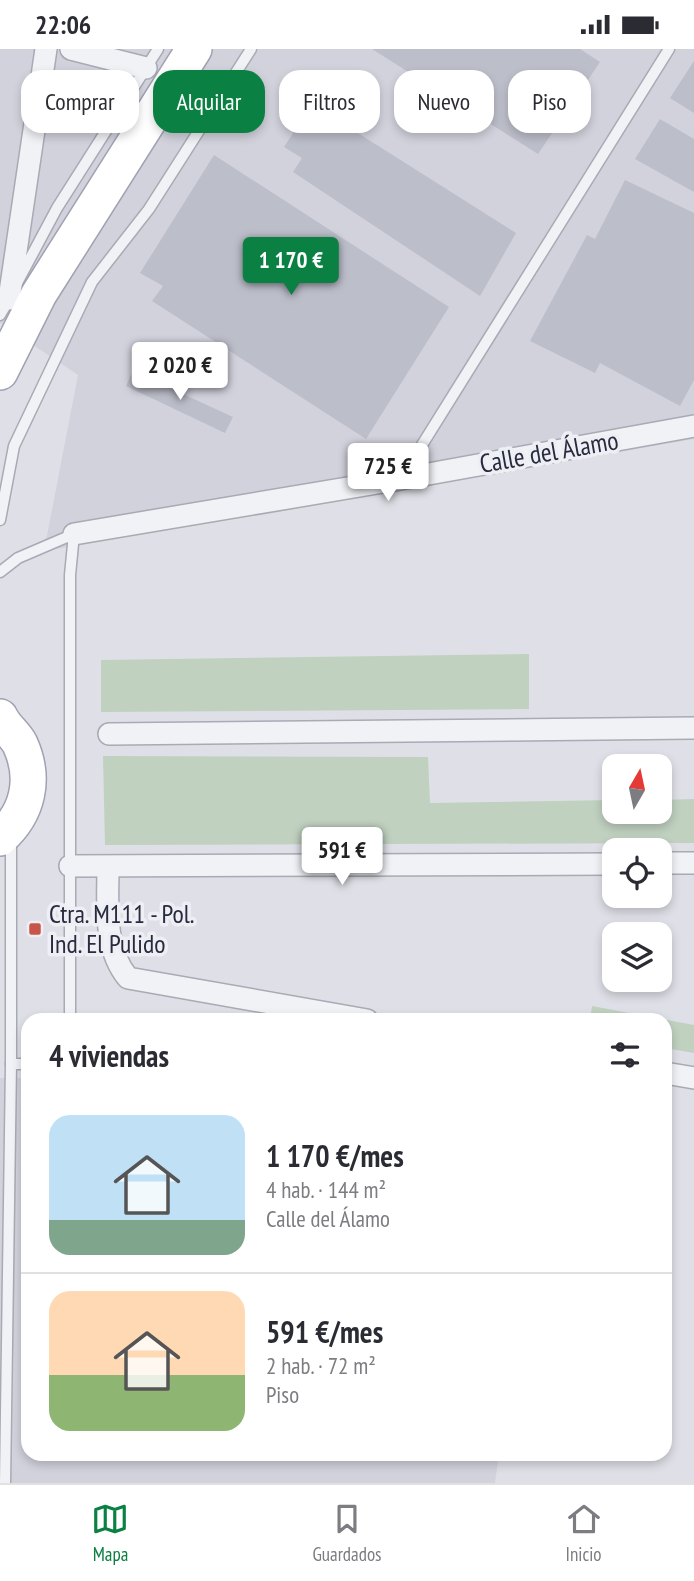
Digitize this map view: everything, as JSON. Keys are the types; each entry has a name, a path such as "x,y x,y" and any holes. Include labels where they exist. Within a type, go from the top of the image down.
{"main road":[{"path":"0,372 38,294 194,49"},
{"path":"1,721 19,741 29,789 6,833"}],"street":[{"path":"4,307 46,49"},
{"path":"71,49 146,68"},
{"name":"Calle del Álamo","path":"74,534 694,426"},
{"path":"109,734 694,729"},
{"path":"672,863 694,863"},
{"path":"70,866 602,864"},
{"path":"108,867 108,921 115,962 128,978 327,1013"},
{"path":"672,1074 694,1079"}],"lane":[{"path":"4,307 57,208 158,49"},
{"path":"0,520 14,446 92,282 149,209 251,49"},
{"path":"401,479 669,49"},
{"path":"0,572 18,558 74,534 70,575 70,1013"},
{"path":"5,1483 11,1064 6,833"},
{"path":"11,1064 21,1064"}],"shaded area":[{"path":"0,49 694,49 694,439 44,551 78,375 0,323"},
{"path":"0,1078 21,1078 21,1461 498,1461 495,1483 0,1483"}],"green space":[{"path":"529,654 529,709 101,712 101,660"},
{"path":"103,756 428,757 430,803 602,800 602,824 672,824 672,800 694,799 694,843 672,843 672,838 602,838 602,843 105,845"},
{"path":"592,1006 630,1013 591,1013"},
{"path":"672,1021 694,1025 694,1053 672,1049"}],"building":[{"path":"372,49 580,49 600,62 591,75 591,70 508,70 508,133 552,133 538,154 494,126 494,70 405,70"},
{"path":"694,61 694,113 670,98"},
{"path":"660,119 694,139 694,192 635,159"},
{"path":"293,133 358,133 516,233 480,296 293,172 302,158 284,147"},
{"path":"214,155 449,307 366,439 152,301 163,286 140,273"},
{"path":"625,180 694,213 694,380 680,406 600,363 595,373 530,341 587,235 595,239"},
{"path":"133,371 233,417 225,433 126,386"}],"place":[{"name":"Ctra. M111 - Pol. Ind. El Pulido","path":"35,929"}]}
